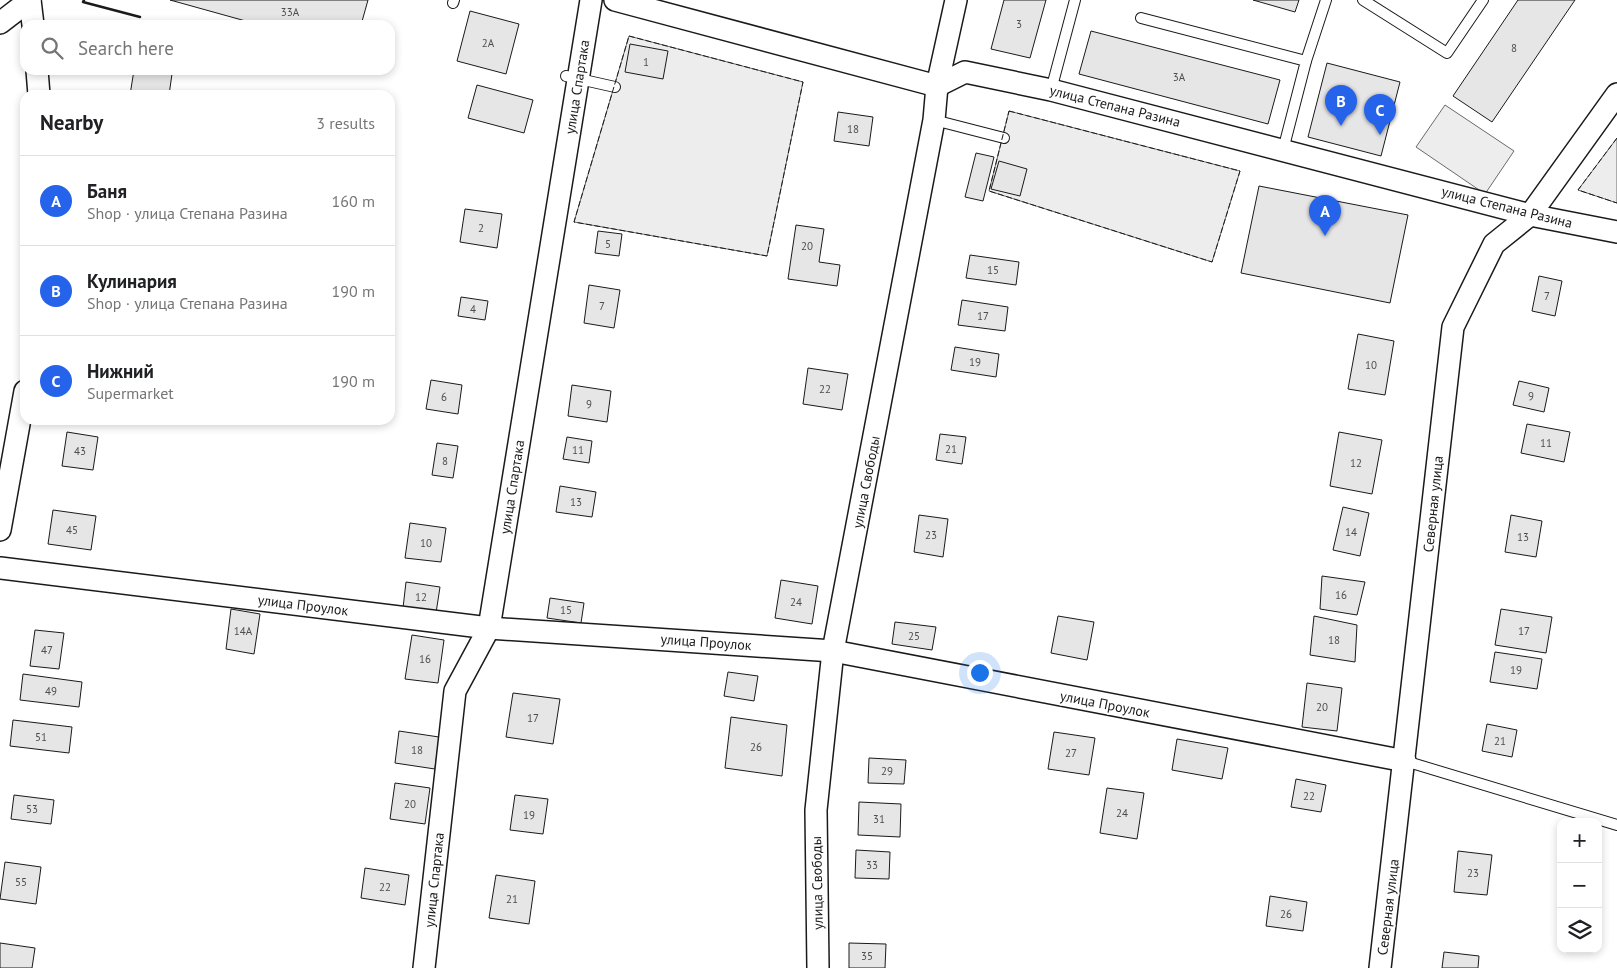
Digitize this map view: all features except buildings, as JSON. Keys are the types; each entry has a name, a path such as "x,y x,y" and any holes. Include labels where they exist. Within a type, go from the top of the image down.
{"street":[{"path":"0,23 30,0"},
{"path":"30,0 32,20"},
{"name":"улица Спартака","path":"424,968 455,691 489,628 572,77 591,0"},
{"path":"615,0 937,86"},
{"name":"улица Свободы","path":"818,968 816,810 834,651 934,120 937,86 956,0"},
{"name":"улица Степана Разина","path":"937,86 965,72 1051,90 1530,214 1617,232"},
{"path":"37,75 39,90"},
{"name":"Северная улица","path":"1380,968 1453,327 1494,244 1530,214 1617,94"},
{"path":"0,530 20,418"},
{"name":"улица Проулок","path":"0,568 489,628 834,651 1405,761"}],"lane":[{"path":"1051,90 1075,0"},
{"path":"1283,150 1306,61 1326,0"},
{"path":"1363,0 1448,53 1483,0"},
{"path":"1141,18 1306,61"},
{"path":"572,77 616,87"},
{"path":"934,120 1004,138"},
{"path":"1405,761 1617,825"}],"shaded area":[{"path":"629,36 803,82 767,256 574,222"},
{"path":"1445,105 1514,151 1485,194 1416,147"},
{"path":"1009,111 1240,171 1212,262 989,191"},
{"path":"1617,138 1617,203 1578,190"}],"fence":[{"path":"629,36 803,82 767,256 574,222 629,36"},
{"path":"1009,111 1240,171 1212,262 989,191 1009,111"},
{"path":"1617,138 1578,190 1617,203"}],"wall":[{"path":"84,0 83,2 140,17"}],"place":[{"name":"Кулинария","path":"1341,126"},
{"name":"Нижний","path":"1380,135"},
{"name":"Баня","path":"1325,236"}]}
